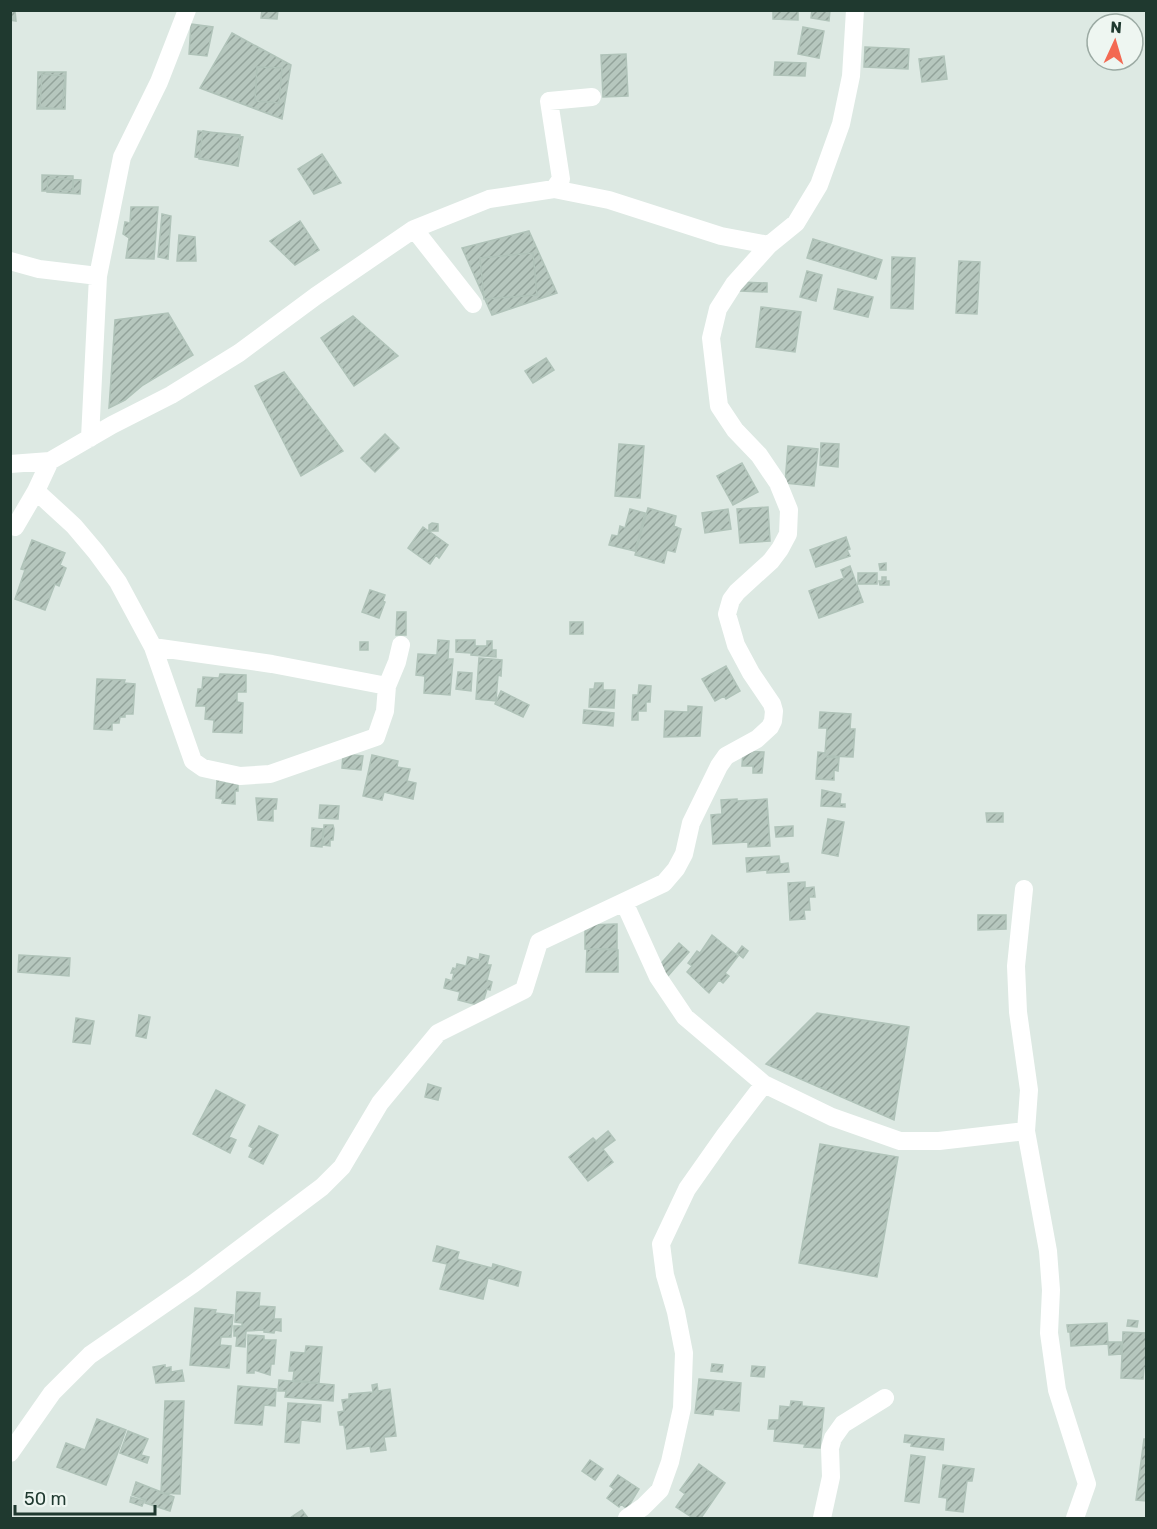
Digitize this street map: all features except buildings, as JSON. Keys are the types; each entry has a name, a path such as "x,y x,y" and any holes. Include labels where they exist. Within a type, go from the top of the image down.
{"street":[{"path":"90,438 98,276 122,157 159,82 187,10"},
{"path":"10,1454 52,1392 90,1355 193,1284 322,1187 342,1167 380,1103 438,1033 524,990 539,942 664,883 684,854 691,823 719,766 726,756 757,739 772,725 774,711 772,704 736,645 727,614 731,600 737,592 771,561 780,549 788,534 789,510 778,483 766,464 735,430 719,406 711,338 718,309 734,284 769,245 796,223 819,184 843,114 850,76 855,10"},
{"path":"554,189 561,179 549,101 592,97"},
{"path":"10,464 50,461 171,395 239,353 316,296 414,229 489,199 554,189 609,200 721,236 769,245"},
{"path":"414,229 473,304"},
{"path":"10,261 39,269 98,276"},
{"path":"10,525 15,527 50,461"},
{"path":"36,491 58,510 96,552 118,582 153,647 193,760 202,768 240,776 270,774 376,737 385,711 387,686 401,645"},
{"path":"153,647 272,664 387,686"},
{"path":"1024,889 1016,966 1018,1012 1029,1090 1026,1131 1048,1251 1051,1290 1049,1333 1057,1390 1087,1484 1076,1518"},
{"path":"624,902 658,977 685,1017 764,1084 832,1117 900,1141 939,1141 1026,1131"},
{"path":"627,1518 644,1507 660,1490 682,1408 684,1353 676,1312 665,1275 662,1244 687,1189 764,1084"},
{"path":"822,1518 831,1477 830,1448 833,1438 843,1425 885,1398"}]}
